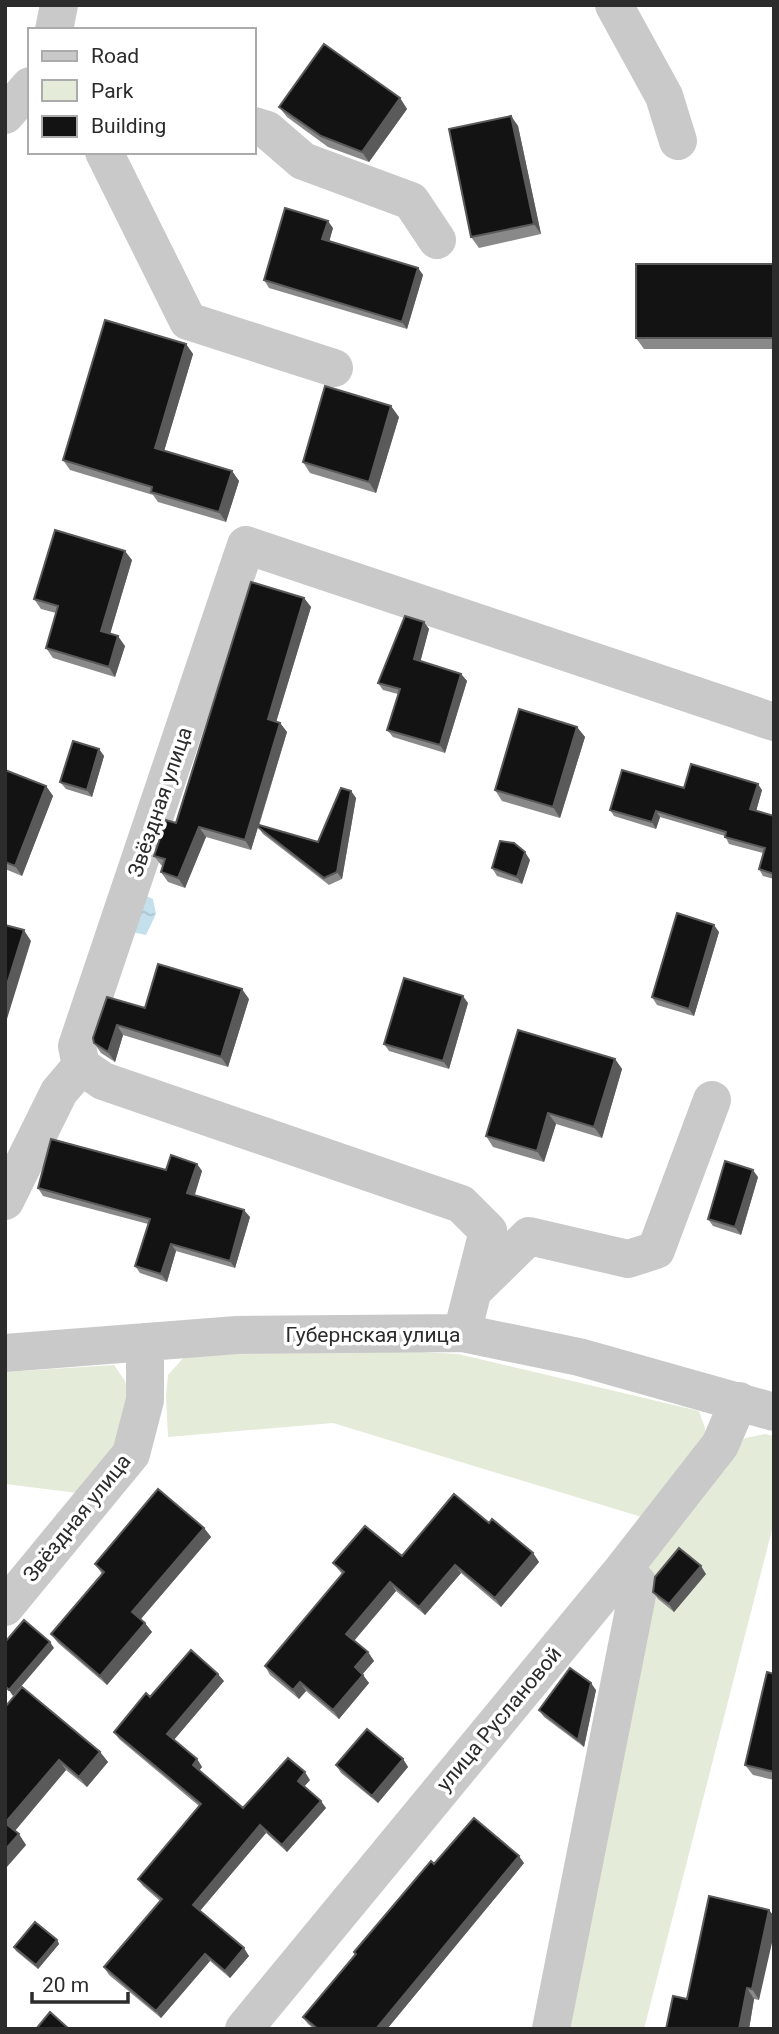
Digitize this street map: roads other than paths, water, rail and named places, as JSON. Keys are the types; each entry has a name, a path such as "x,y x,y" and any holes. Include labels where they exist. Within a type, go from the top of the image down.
{"street":[{"path":"54,28 59,5"},
{"path":"614,5 664,96 678,141"},
{"path":"5,115 28,88"},
{"path":"256,127 267,130 303,161 411,201 437,240"},
{"path":"105,154 188,321 334,368"},
{"name":"Звёздная улица","path":"81,1066 77,1046 246,545 774,722"},
{"path":"5,1201 59,1092 81,1066 103,1080 461,1203 488,1231 462,1333"},
{"path":"472,1292 529,1236 628,1259 656,1250 712,1100"},
{"name":"Губернская улица","path":"5,1353 237,1335 462,1333 579,1357 757,1406"},
{"name":"Звёздная улица","path":"5,1607 131,1454 145,1400 145,1342"},
{"name":"улица Руслановой","path":"244,2029 624,1568 720,1445 757,1406"},
{"path":"551,2029 639,1585 624,1568"}],"water":[{"path":"144,895 153,899 156,914 146,935 127,931"}]}
